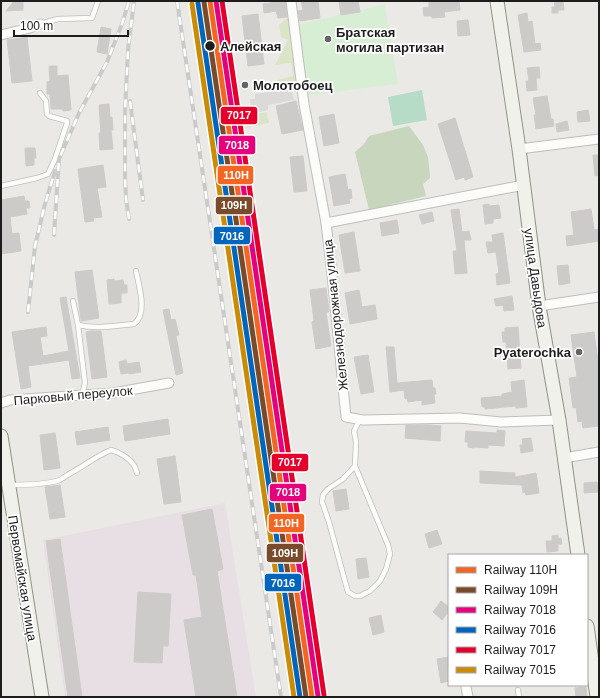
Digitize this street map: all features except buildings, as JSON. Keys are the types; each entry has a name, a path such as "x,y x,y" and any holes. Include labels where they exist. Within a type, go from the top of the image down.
{"main road":[{"name":"улица Давыдова","path":"497,1 524,185 539,306 560,420 578,554"},
{"name":"Первомайская улица","path":"1,436 42,697"},
{"path":"588,630 595,660 597,697"}],"street":[{"name":"Железнодорожная улица","path":"290,1 304,104 326,223 346,417 360,419 460,418 501,422 560,420"},
{"path":"1,35 40,24"},
{"path":"519,149 599,139"},
{"path":"326,223 524,185"},
{"path":"539,306 599,297"},
{"name":"Парковый переулок","path":"1,403 10,400 113,393 169,383"},
{"path":"564,458 599,452"},
{"path":"466,687 468,697"}],"lane":[{"path":"40,24 58,19 92,18 98,1"},
{"path":"1,186 48,174 55,159 67,122 49,116 46,101 40,93"},
{"path":"78,325 106,327 134,324 137,321 142,304 136,271"},
{"path":"73,301 78,325 85,383 82,395"},
{"path":"355,466 343,479 328,489 323,495 322,502 348,592 355,596 360,596 370,591 380,581 386,569 390,554 388,545 355,466 356,442 354,431 360,419"},
{"path":"9,485 23,485 60,480 100,454 111,450 127,458 134,464 137,473"},
{"path":"518,690 519,697"}],"shaded area":[{"path":"291,88 294,100 268,105 268,110 251,114 250,99 255,99 255,94"},
{"path":"225,503 256,697 65,697 43,540"}],"green space":[{"path":"385,4 398,84 309,95 297,25"},
{"path":"288,18 298,84 278,89 277,80 293,76 291,63 275,65 288,40 281,37 279,25"},
{"path":"422,90 427,120 393,126 388,97"},
{"path":"267,112 269,123 246,128 244,117"},
{"path":"409,126 423,145 428,157 430,178 423,184 426,196 369,210 355,152 364,144 369,136"}],"railway":[{"path":"54,235 59,159 79,113 107,62 122,24 129,1"},
{"path":"129,219 125,177 125,112 128,50 134,1"},
{"path":"177,1 281,697"},
{"path":"130,101 143,200"},
{"path":"28,312 35,246 55,171"}],"rail line":[{"name":"110Н","path":"210,1 312,697"},
{"name":"7018","path":"216,1 318,696"},
{"name":"7017","path":"222,1 324,695"},
{"name":"109Н","path":"204,2 306,697"},
{"name":"7016","path":"198,3 300,697"},
{"name":"7015","path":"192,4 294,697"}],"place":[{"name":"Братская могила партизан","path":"328,39"},
{"name":"Алейская","path":"210,46"},
{"name":"Молотобоец","path":"245,85"},
{"name":"Pyaterochka","path":"579,352"}]}
